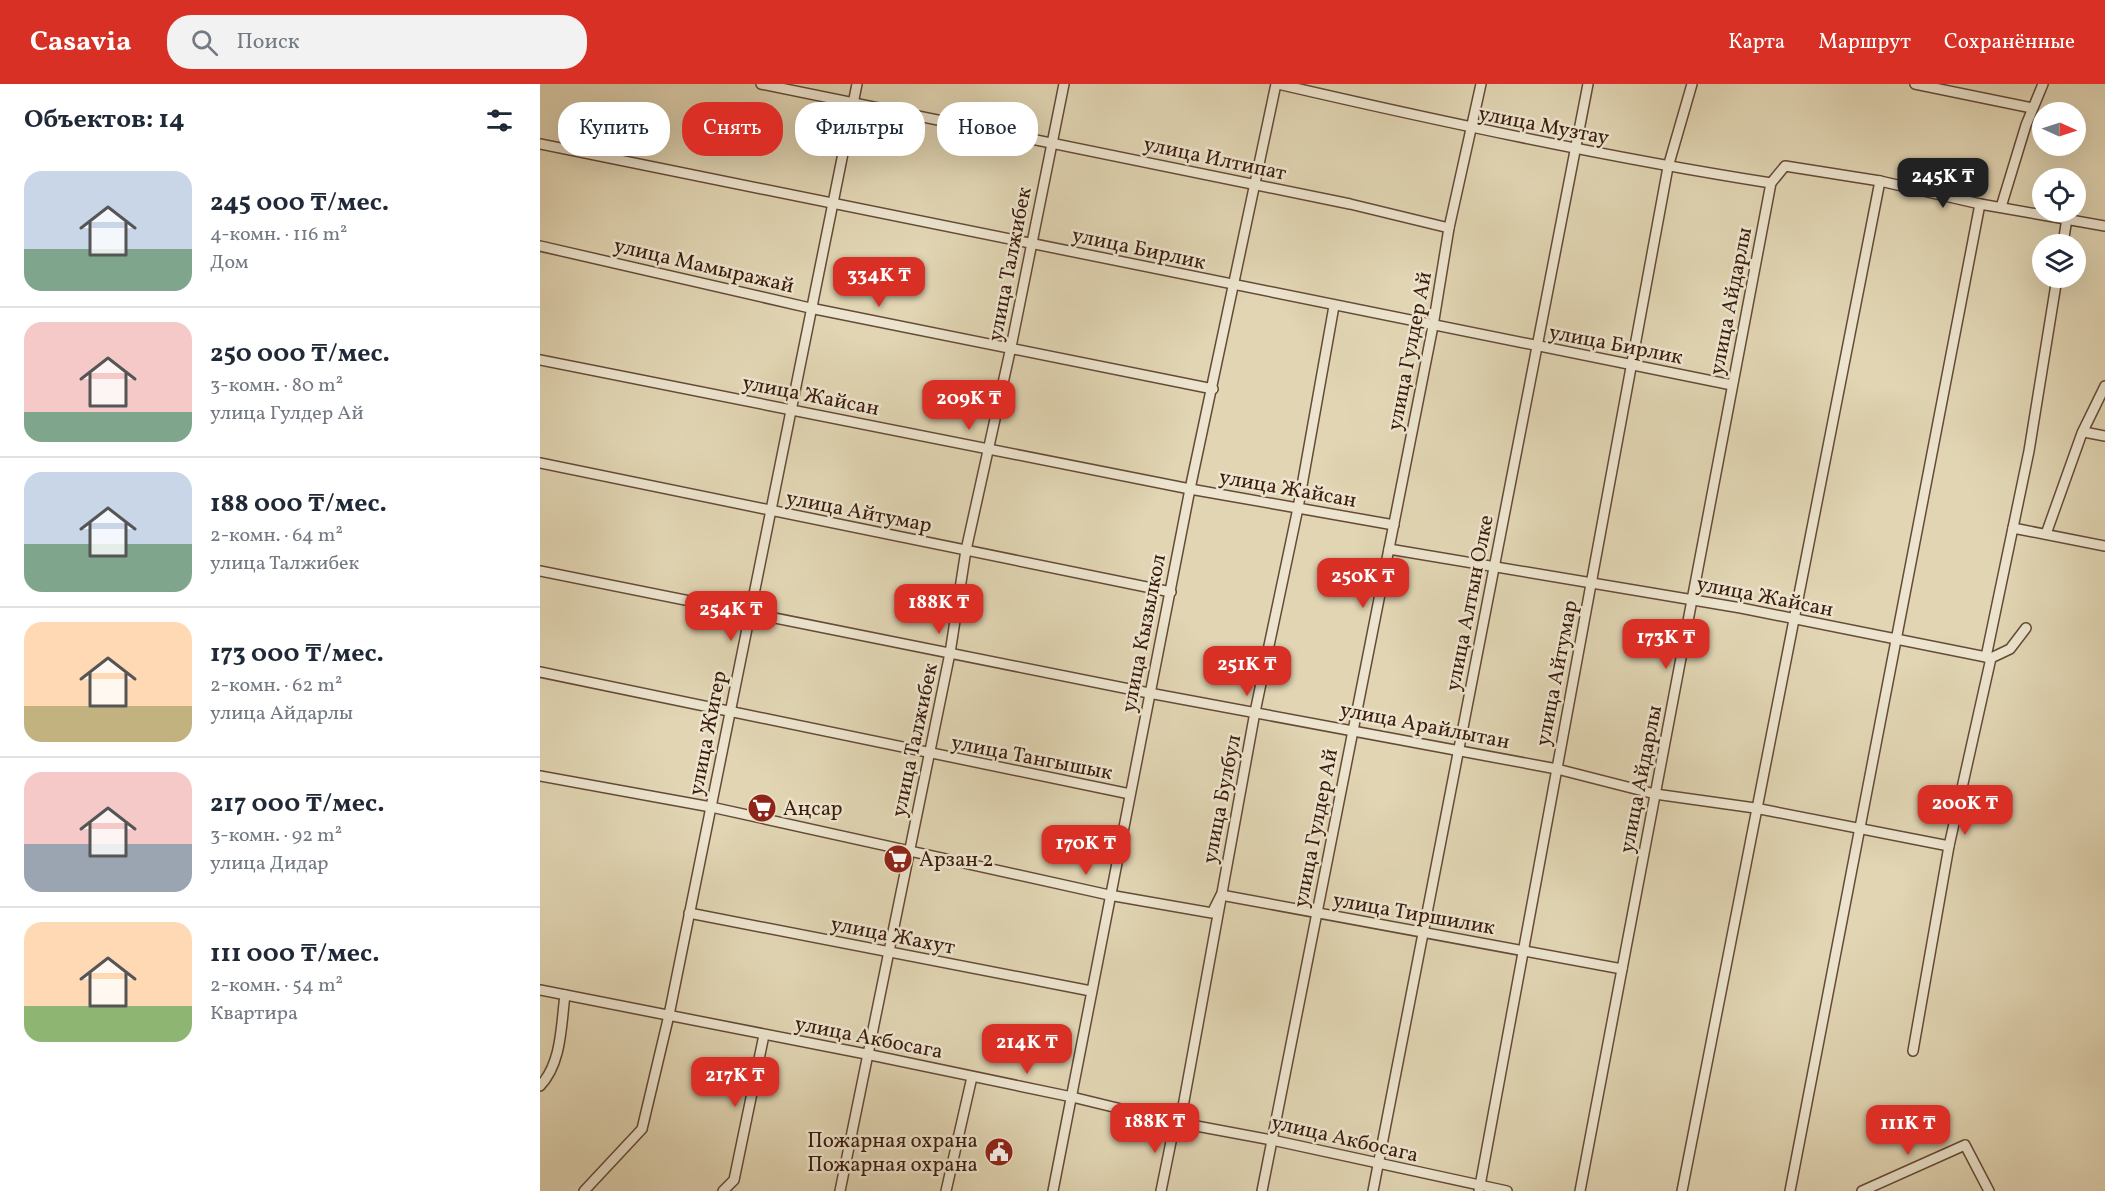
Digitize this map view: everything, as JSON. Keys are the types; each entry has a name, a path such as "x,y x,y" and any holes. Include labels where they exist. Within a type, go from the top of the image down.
{"street":[{"name":"улица Илтипат","path":"761,84 853,102"},
{"name":"улица Жигер","path":"853,102 857,84"},
{"name":"улица Талжибек","path":"840,1191 866,1054 889,953 950,653 966,550 1011,347 1064,84"},
{"name":"улица Музтау","path":"1277,84 1473,130 1668,167 1771,183"},
{"name":"улица Кызылкол","path":"1053,1191 1190,489 1277,84"},
{"name":"улица Гулдер Ай","path":"1262,1191 1433,326 1449,228 1473,130 1481,84"},
{"name":"улица Алтын Олке","path":"1372,1191 1588,84"},
{"name":"улица Айтумар","path":"1479,1189 1668,167 1692,84"},
{"path":"1915,84 2032,108 2001,207"},
{"path":"2035,102 2043,84"},
{"name":"улица Илтипат","path":"925,117 1254,184 1449,228"},
{"name":"улица Бирлик","path":"540,144 1732,385"},
{"name":"улица Жигер","path":"584,1191 642,1129 669,1015 841,156"},
{"name":"улица Айдарлы","path":"1580,1191 1771,183 1785,166 1880,182"},
{"path":"1682,1191 1755,808 1880,182 1980,204 2032,212"},
{"path":"1790,1191 1980,204"},
{"path":"2086,222 2105,226"},
{"name":"улица Мамыражай","path":"540,246 810,308 1213,389"},
{"path":"1913,1051 1949,846 1989,658 2029,451 2055,288"},
{"name":"улица Булбул","path":"1161,1191 1177,1123 1256,712 1298,508 1334,306"},
{"name":"улица Жайсан","path":"540,360 1190,489 1394,525"},
{"path":"2046,534 2084,432 2105,386"},
{"path":"2084,432 2105,436"},
{"name":"улица Айтумар","path":"540,463 1171,592"},
{"path":"2013,528 2105,546"},
{"name":"улица Жайсан","path":"1389,549 1793,619 1989,658"},
{"name":"улица Арайлытан","path":"540,571 1149,693 1557,768 1655,794 1755,808 1949,846"},
{"path":"1989,658 2010,649 2026,628"},
{"name":"улица Тангышык","path":"540,672 730,710 928,755 1130,794"},
{"path":"540,776 711,807 1109,895 1212,913 1221,895"},
{"name":"улица Тиршилик","path":"1221,895 1622,969"},
{"name":"улица Жахут","path":"689,913 1091,992"},
{"name":"улица Акбосага","path":"540,990 1072,1097 1177,1123 1272,1140 1379,1164 1479,1189 1508,1191"},
{"path":"540,1086 547,1079 558,1050 565,995"},
{"path":"723,1191 734,1180 765,1035"},
{"path":"946,1191 972,1077"},
{"path":"1862,1191 1965,1145 1989,1191"}],"place":[{"name":"Аңсар","path":"762,808"},
{"name":"Арзан 2","path":"898,859"},
{"name":"Пожарная охрана Пожарная охрана","path":"999,1152"}]}
